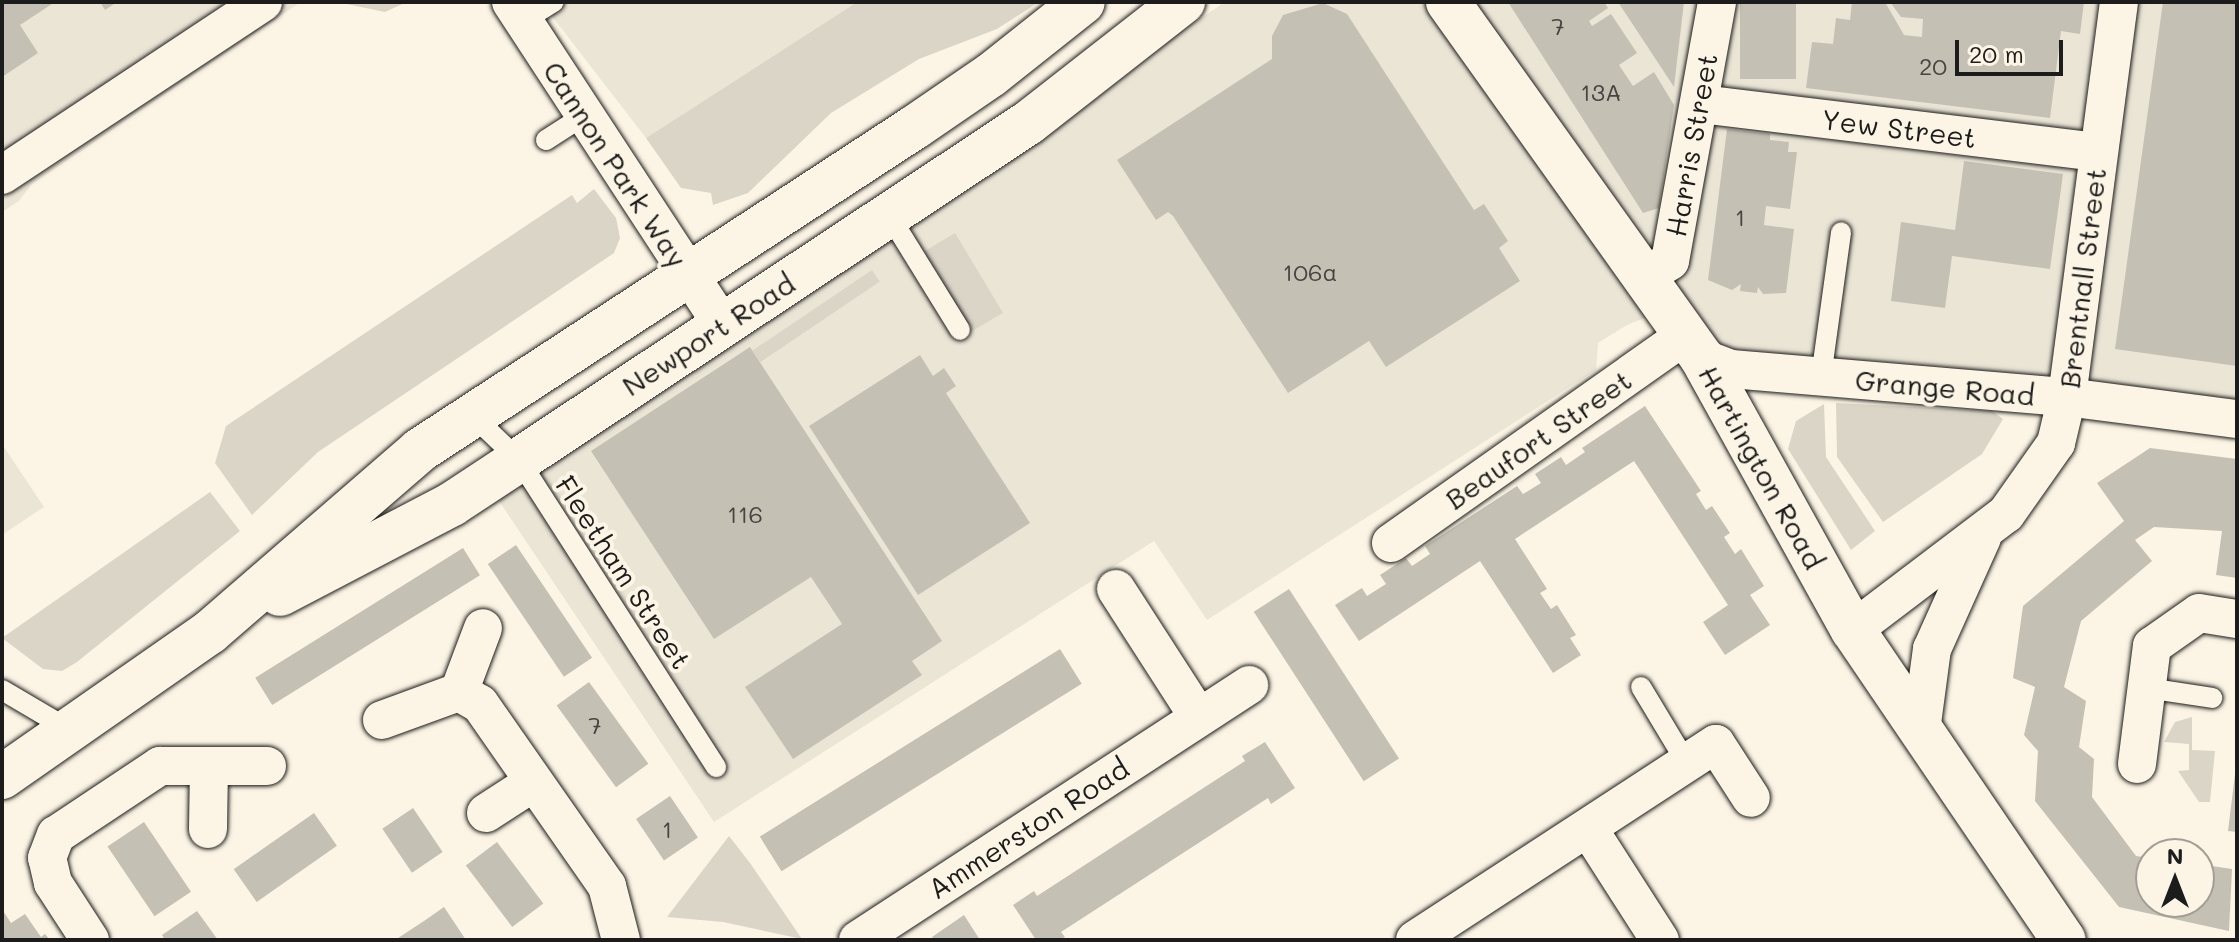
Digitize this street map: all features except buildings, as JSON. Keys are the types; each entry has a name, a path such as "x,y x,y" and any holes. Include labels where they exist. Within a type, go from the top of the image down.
{"main road":[{"name":"Newport Road","path":"2,777 210,632 420,450 991,75 1083,2"},
{"name":"Newport Road","path":"210,632 452,504 1028,123 1183,2"},
{"name":"Hartington Road","path":"1448,2 1646,276 1693,347 1853,630 2064,940"}],"street":[{"path":"2,175 263,2"},
{"name":"Harris Street","path":"1646,276 1670,261 1717,2"},
{"name":"Brentnall Street","path":"1853,630 2006,514 2056,443 2067,397 2119,2"},
{"name":"Cannon Park Way","path":"529,8 585,115 722,325"},
{"name":"Yew Street","path":"1700,104 2098,152"},
{"name":"Grange Road","path":"1693,347 1731,369 2067,397 2237,419"},
{"name":"Beaufort Street","path":"1391,543 1693,347"},
{"name":"Brentnall Street","path":"1921,731 1932,649 1952,595 1987,529"},
{"path":"1116,589 1198,716"},
{"path":"2137,764 2152,646 2199,613 2237,619"},
{"path":"382,720 459,692 483,628"},
{"name":"Ammerston Road","path":"858,940 1249,685"},
{"path":"459,692 480,704 607,886 621,940"},
{"path":"1415,940 1716,744 1751,798"},
{"path":"90,940 53,883 47,858 56,835 160,766 267,766"},
{"path":"208,829 209,767"},
{"path":"486,813 534,782"},
{"path":"1588,828 1660,940"}],"lane":[{"path":"546,140 585,115"},
{"path":"889,215 960,330"},
{"path":"1821,377 1841,232"},
{"name":"Fleetham Street","path":"473,416 519,460 716,767"},
{"path":"1641,687 1686,762"},
{"path":"2147,688 2212,698"},
{"path":"2,690 70,730"}],"shaded area":[{"path":"2,2 301,2 31,185 19,201 2,212"},
{"path":"337,2 407,2 385,12"},
{"path":"541,2 857,2 646,138"},
{"path":"857,2 1039,2 997,29 919,59 831,113 748,193 713,205 711,193 681,188 646,138"},
{"path":"1225,2 2237,2 2237,419 1731,369 1688,301 1627,325 1598,343 1596,370 1207,620 1154,541 714,822 495,495"},
{"path":"594,189 616,218 620,238 614,253 318,452 252,515 215,463 226,426 572,195 577,203"},
{"path":"955,233 1003,313 970,332 922,253"},
{"path":"872,270 880,282 760,362 753,351"},
{"path":"1836,403 1992,411 2003,419 1982,454 1883,522 1837,457"},
{"path":"1824,404 1826,457 1875,531 1851,550 1788,449 1796,421"},
{"path":"2,444 44,507 2,535"},
{"path":"210,492 240,531 77,662 62,671 43,669 2,638"},
{"path":"2192,717 2192,750 2215,751 2210,802 2199,802 2178,771 2189,770 2189,744 2164,742 2175,722"},
{"path":"729,836 802,939 723,922 667,917"}]}
